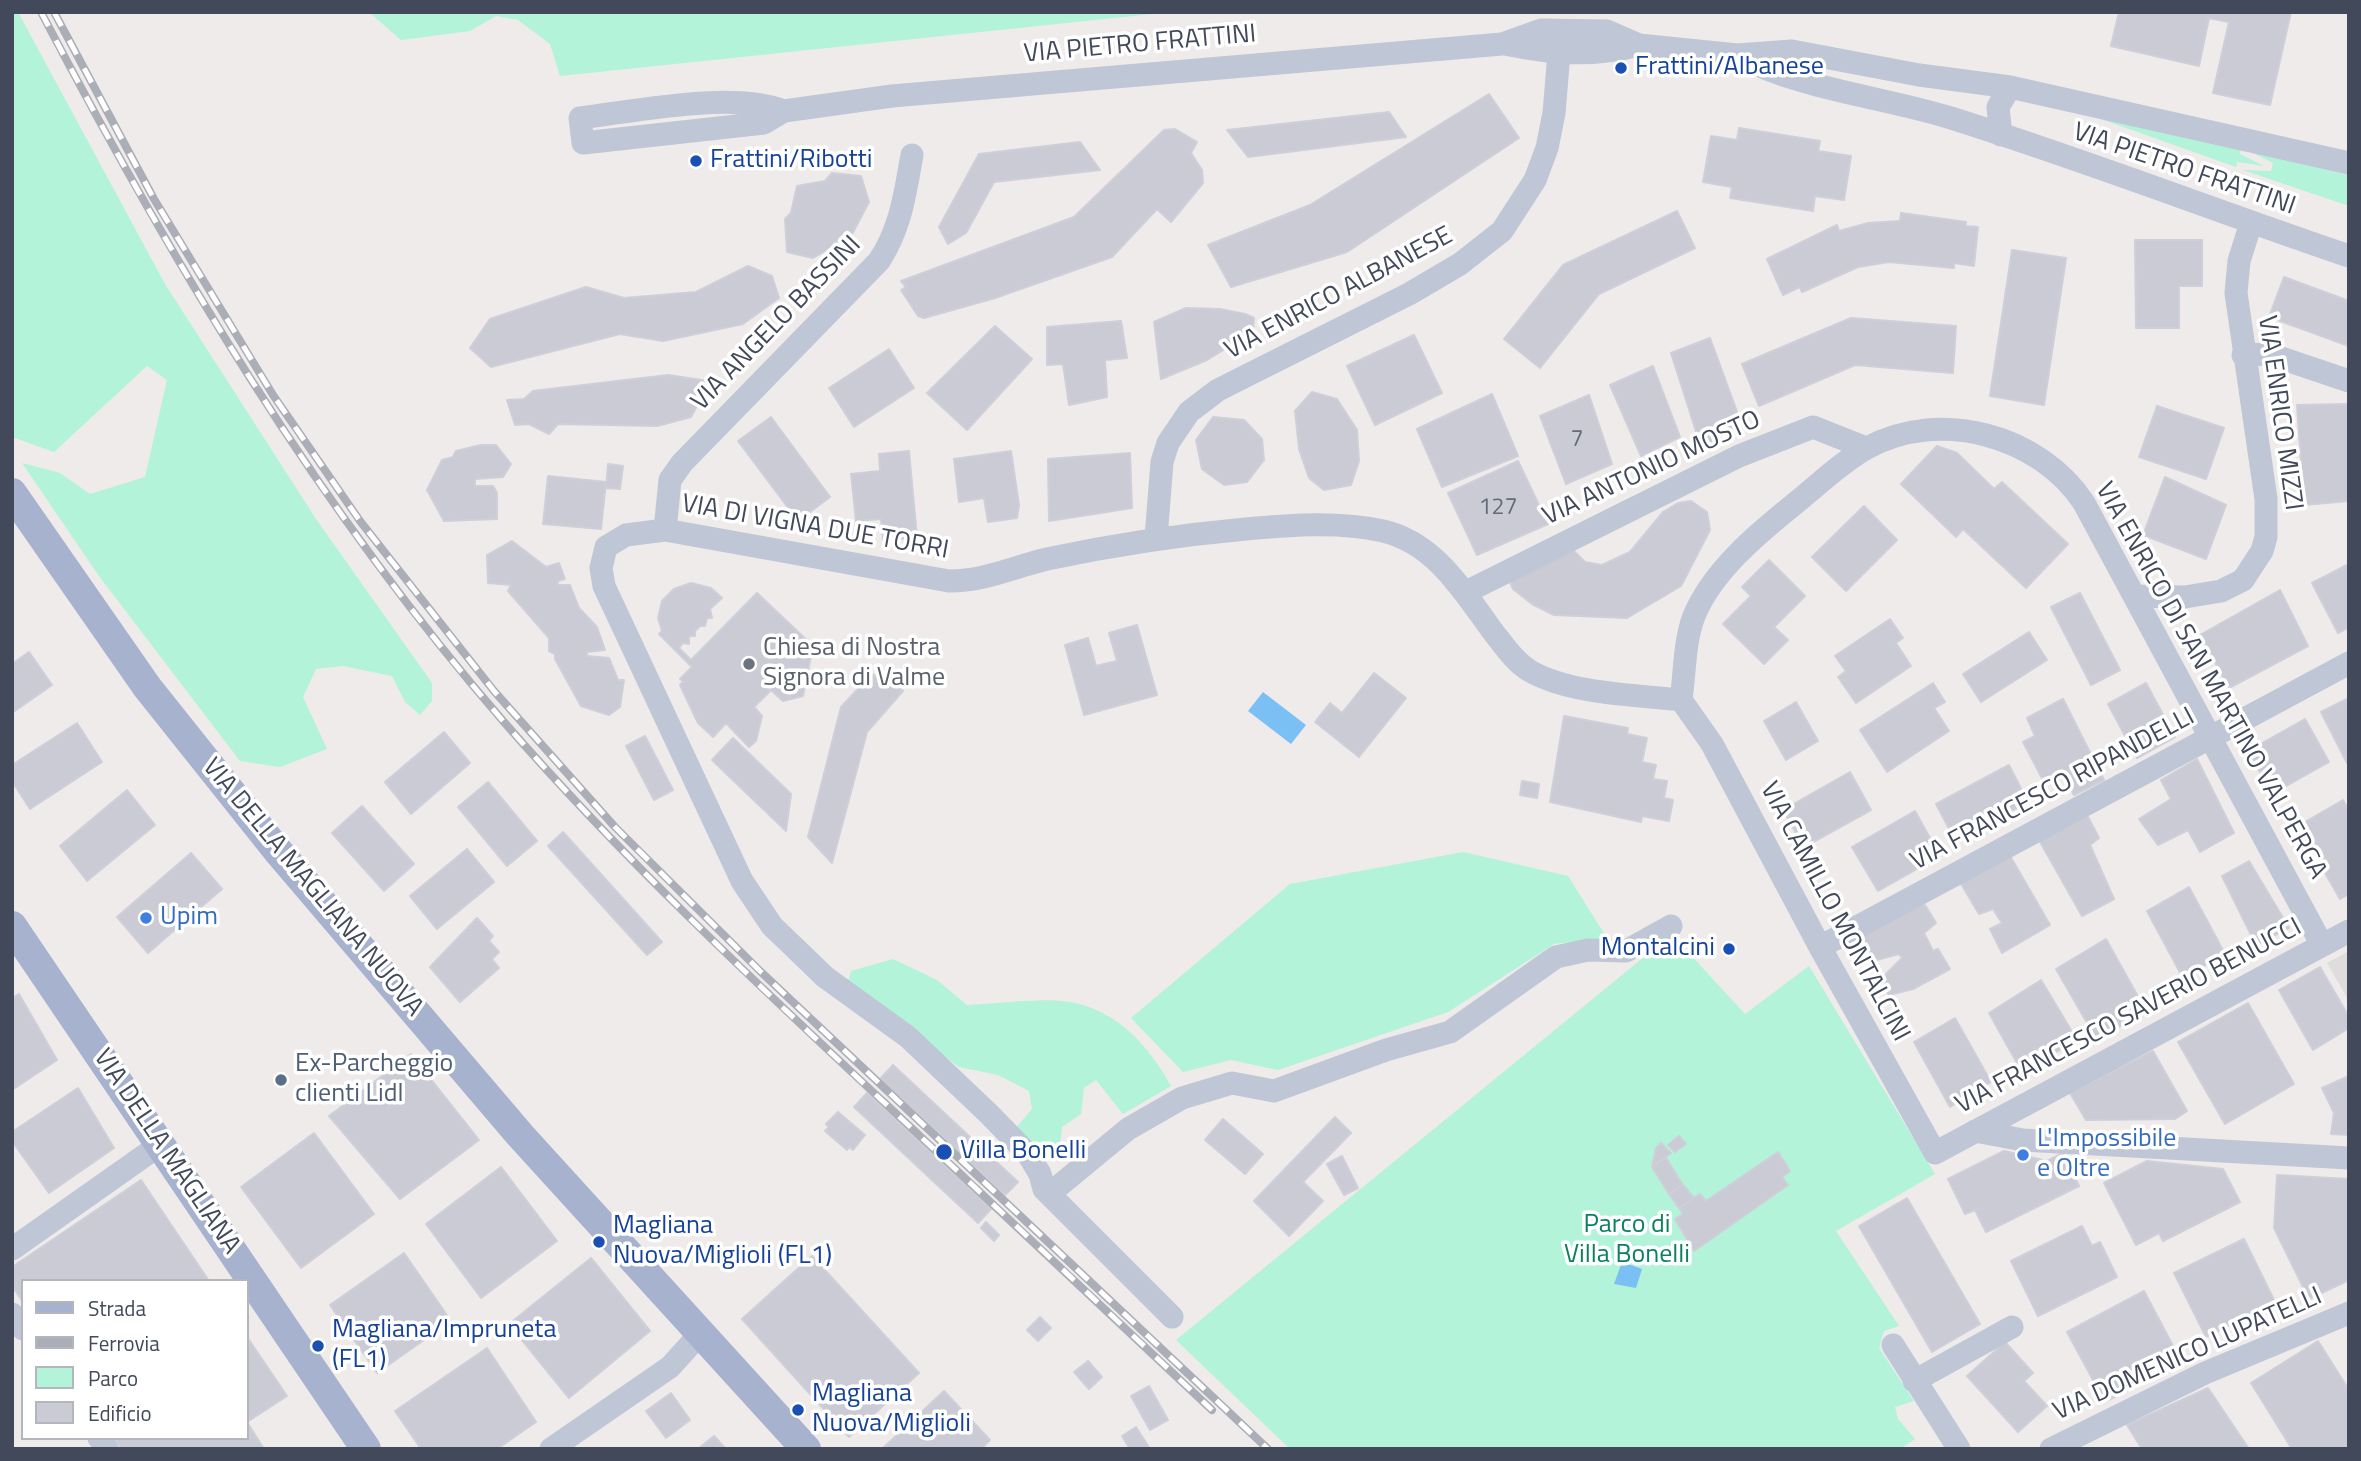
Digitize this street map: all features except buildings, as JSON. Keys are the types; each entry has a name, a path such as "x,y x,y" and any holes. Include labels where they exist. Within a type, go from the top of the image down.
{"main road":[{"name":"VIA DELLA MAGLIANA NUOVA","path":"12,493 147,687 277,850 513,1126 699,1335 806,1449"},
{"name":"VIA DELLA MAGLIANA","path":"15,935 161,1144 366,1449"}],"street":[{"name":"VIA PIETRO FRATTINI","path":"1502,44 1541,30 1581,30 1607,31 1639,45 1737,55 1792,51 1919,75 2010,87 2349,163"},
{"name":"VIA PIETRO FRATTINI","path":"783,111 764,104 688,105 580,118 583,143 764,123 783,111 892,96 1502,44 1559,53 1605,54 1639,45"},
{"name":"VIA ENRICO ALBANESE","path":"1156,538 1162,462 1168,443 1189,412 1218,390 1409,295 1460,264 1502,231 1535,180 1547,148 1554,113 1559,53"},
{"name":"VIA PIETRO FRATTINI","path":"1737,55 1776,74 1913,107 2001,135 2349,256"},
{"path":"2001,135 1998,107 2010,87"},
{"name":"VIA ANGELO BASSINI","path":"665,530 670,480 682,463 879,261 892,242 901,219 912,155"},
{"name":"VIA ENRICO MIZZI","path":"2136,596 2185,597 2221,591 2243,580 2262,551 2266,499 2243,355 2236,279 2243,241 2251,223"},
{"path":"2243,355 2269,354 2349,381"},
{"name":"VIA ANTONIO MOSTO","path":"1465,592 1739,456 1813,427 1867,448"},
{"name":"VIA ENRICO DI SAN MARTINO VALPERGA","path":"1681,700 1694,615 1715,582 1776,519 1867,448 1899,436 1943,429 1986,434 2020,447 2054,469 2079,496 2212,736 2322,945"},
{"name":"VIA DI VIGNA DUE TORRI","path":"1172,1317 1044,1189 1040,1174 1018,1144 908,1037 825,977 772,926 742,881 604,586 601,568 603,554 614,539 665,530 949,580 969,581 984,579 1043,560 1156,538 1323,524 1384,531 1420,548 1450,573 1509,653 1531,671 1558,683 1681,700"},
{"name":"VIA FRANCESCO RIPANDELLI","path":"1820,947 2349,663"},
{"name":"VIA CAMILLO MONTALCINI","path":"1681,700 1712,744 1820,947 1936,1153"},
{"path":"1044,1189 1054,1190 1128,1129 1182,1098 1231,1083 1273,1091 1386,1050 1450,1031 1556,957 1588,950 1626,951 1671,926"},
{"name":"VIA FRANCESCO SAVERIO BENUCCI","path":"1936,1153 2349,931"},
{"path":"1975,1131 2023,1140 2349,1158"},
{"path":"12,1249 161,1144"},
{"name":"VIA DOMENICO LUPATELLI","path":"2050,1449 2217,1368 2349,1313"},
{"path":"1914,1381 2012,1327"},
{"path":"551,1449 670,1367 699,1335"},
{"path":"1893,1345 1959,1449"}],"shaded area":[{"path":"2349,951 2349,1001 2327,963"}],"green space":[{"path":"12,12 18,12 165,284 316,519 432,683 432,701 420,715 405,702 392,676 343,666 316,669 303,697 327,749 280,767 240,761 99,576 22,463 60,473 90,494 145,477 167,380 147,366 54,452 12,437"},
{"path":"369,12 1162,13 560,76 550,44 518,20 496,16 470,31 401,40"},
{"path":"2084,113 2241,149 2240,154 2264,166 2237,162 2236,167"},
{"path":"2251,152 2349,175 2349,206 2243,170 2271,171 2273,163"},
{"path":"1463,852 1568,876 1607,938 1554,944 1448,1012 1278,1070 1231,1060 1183,1072 1131,1018 1290,884"},
{"name":"Parco di Villa Bonelli","path":"1677,940 1745,1014 1809,966 1935,1174 1836,1231 1899,1326 1884,1331 1879,1348 1914,1401 1895,1407 1898,1419 1915,1439 1900,1449 1290,1449 1176,1340 1655,948 1669,946"},
{"path":"893,959 937,980 967,1005 1034,1000 1060,1001 1087,1006 1103,1013 1142,1044 1171,1086 1123,1114 1096,1080 1084,1088 1081,1114 1062,1127 1060,1148 1044,1154 1015,1129 1032,1109 1029,1091 998,1075 959,1067 847,986 851,971"}],"water":[{"path":"1263,692 1306,725 1291,744 1248,711"},
{"path":"1622,1262 1642,1269 1636,1288 1614,1284"}],"railway":[{"path":"41,12 143,199 252,381 371,556 504,722 596,823 692,920 1212,1410"},
{"path":"54,12 154,199 273,395 360,521 494,691 615,827 760,971 1268,1449"}],"place":[{"name":"Frattini/Albanese","path":"1621,68"},
{"name":"Frattini/Ribotti","path":"696,161"},
{"name":"Chiesa di Nostra Signora di Valme","path":"749,664"},
{"name":"Upim","path":"146,918"},
{"name":"Montalcini","path":"1729,949"},
{"name":"Ex-Parcheggio clienti Lidl","path":"281,1080"},
{"name":"Villa Bonelli","path":"944,1152"},
{"name":"L'Impossibile e Oltre","path":"2023,1155"},
{"name":"Magliana Nuova/Miglioli (FL1)","path":"599,1242"},
{"name":"Magliana/Impruneta (FL1)","path":"318,1346"},
{"name":"Magliana Nuova/Miglioli","path":"798,1410"}]}
